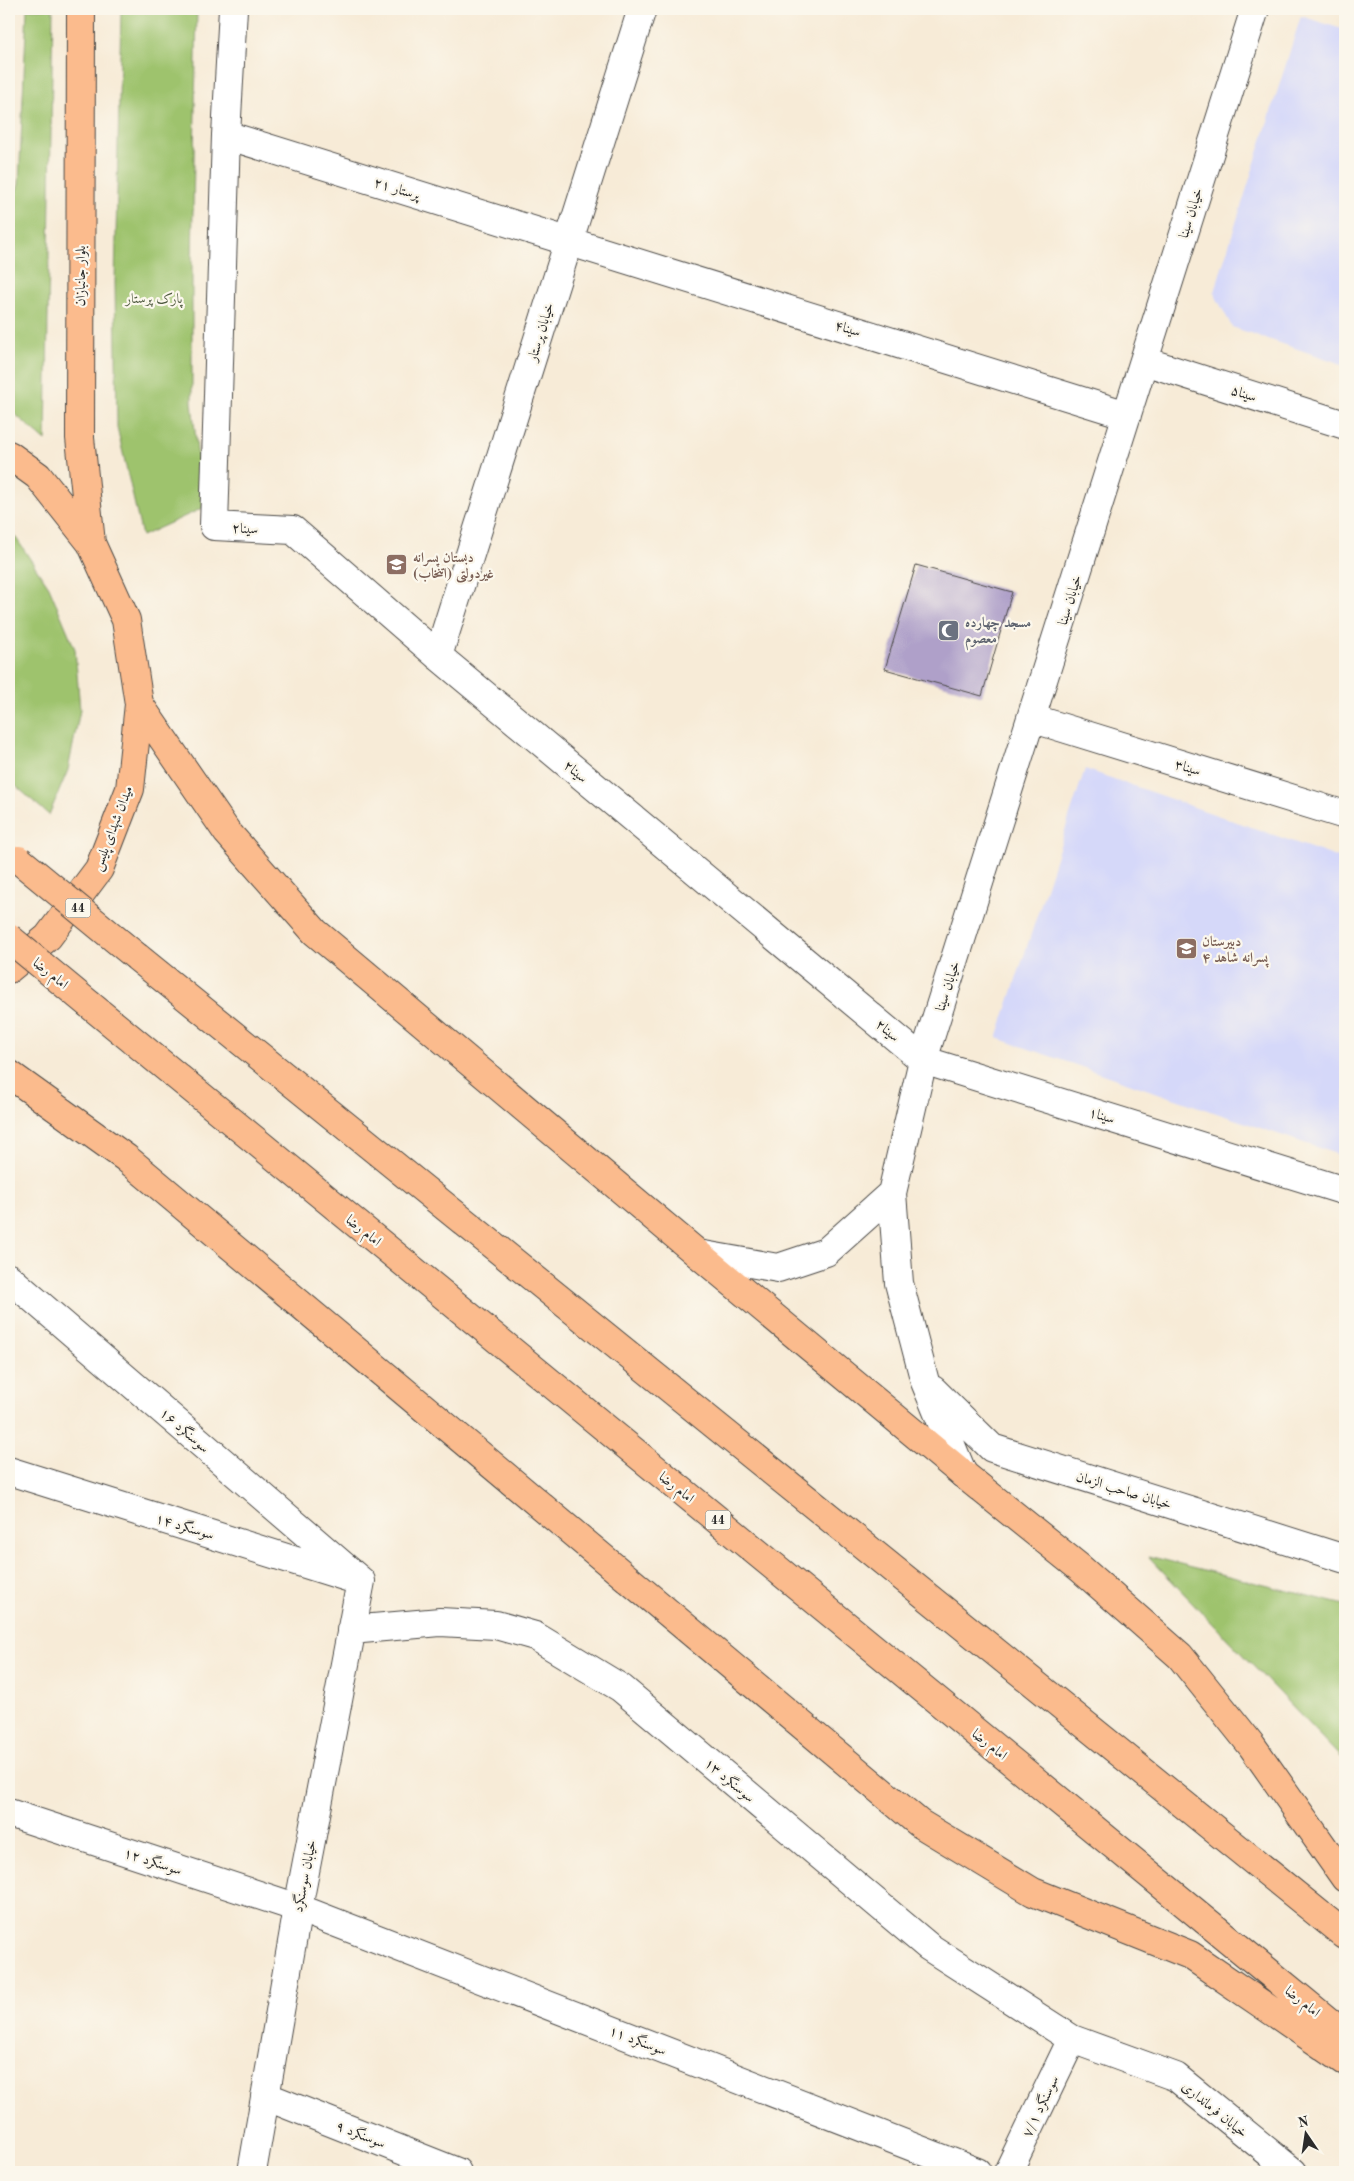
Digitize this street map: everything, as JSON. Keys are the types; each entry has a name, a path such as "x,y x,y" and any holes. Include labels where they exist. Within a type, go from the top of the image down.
{"main road":[{"name":"بلوار جانبازان","path":"81,9 80,438 91,543"},
{"name":"میدان شهدای پلیس","path":"9,455 38,476 91,543 126,620 139,704 130,789 98,869 48,937 9,969"},
{"path":"139,704 226,832 315,932 698,1254 963,1474 1080,1568 1180,1656 1252,1746 1345,1878"},
{"name":"44","path":"14,855 137,957 1345,1935"},
{"name":"امام رضا","path":"9,938 1345,2035"},
{"path":"9,1074 126,1158 919,1823 1032,1892 1190,1955 1345,2061"}],"street":[{"path":"226,135 234,9"},
{"name":"خیابان پرستار","path":"438,656 642,9"},
{"name":"خیابان سینا","path":"963,1474 925,1382 899,1283 892,1193 923,1060 1255,9"},
{"name":"پرستار ۲۱","path":"226,135 568,242"},
{"name":"سینا۲","path":"226,135 214,526 293,530 438,656 923,1060"},
{"name":"سینا۴","path":"568,242 1127,415"},
{"name":"سینا۵","path":"1144,361 1345,425"},
{"name":"سینا۳","path":"1031,718 1345,815"},
{"name":"سینا۱","path":"923,1060 1345,1191"},
{"path":"698,1254 778,1268 826,1252 892,1193"},
{"name":"سوسنگرد ۱۶","path":"9,1278 361,1581"},
{"name":"خیابان صاحب الزمان","path":"925,1382 992,1448 1345,1559"},
{"name":"سوسنگرد ۱۴","path":"9,1471 361,1581"},
{"name":"خیابان سوسنگرد","path":"252,2172 298,1908 361,1581"},
{"name":"سوسنگرد ۱۳","path":"351,1630 440,1622 496,1625 535,1636 621,1688 929,1947 1072,2039"},
{"name":"سوسنگرد ۱۲","path":"9,1813 298,1908"},
{"name":"سوسنگرد ۱۱","path":"298,1908 977,2172"},
{"name":"سوسنگرد ۷/۱","path":"1008,2172 1072,2039"},
{"name":"خیابان فرمانداری","path":"1072,2039 1176,2077 1293,2172"},
{"name":"سوسنگرد ۹","path":"265,2096 457,2172"}],"shaded area":[{"path":"1301,16 1345,30 1345,365 1232,327 1214,293"},
{"name":"دبیرستان پسرانه شاهد ۴","path":"1085,769 1345,860 1345,1157 997,1038"}],"green space":[{"path":"27,9 53,9 46,441 9,409 9,211 19,184"},
{"name":"پارک پرستار","path":"121,9 197,9 192,259 192,402 203,508 142,536 117,427 115,283"},
{"path":"9,531 16,538 49,587 75,649 80,710 68,770 49,815 9,780"},
{"path":"1148,1556 1345,1605 1345,1762"}],"building":[{"name":"مسجد چهارده معصوم","path":"916,565 1012,592 982,696 885,669"}],"place":[{"name":"دبستان پسرانه غیردولتی (اتنخاب)","path":"397,565"},
{"name":"مسجد چهارده معصوم","path":"949,630"},
{"name":"دبیرستان پسرانه شاهد ۴","path":"1186,949"}]}
